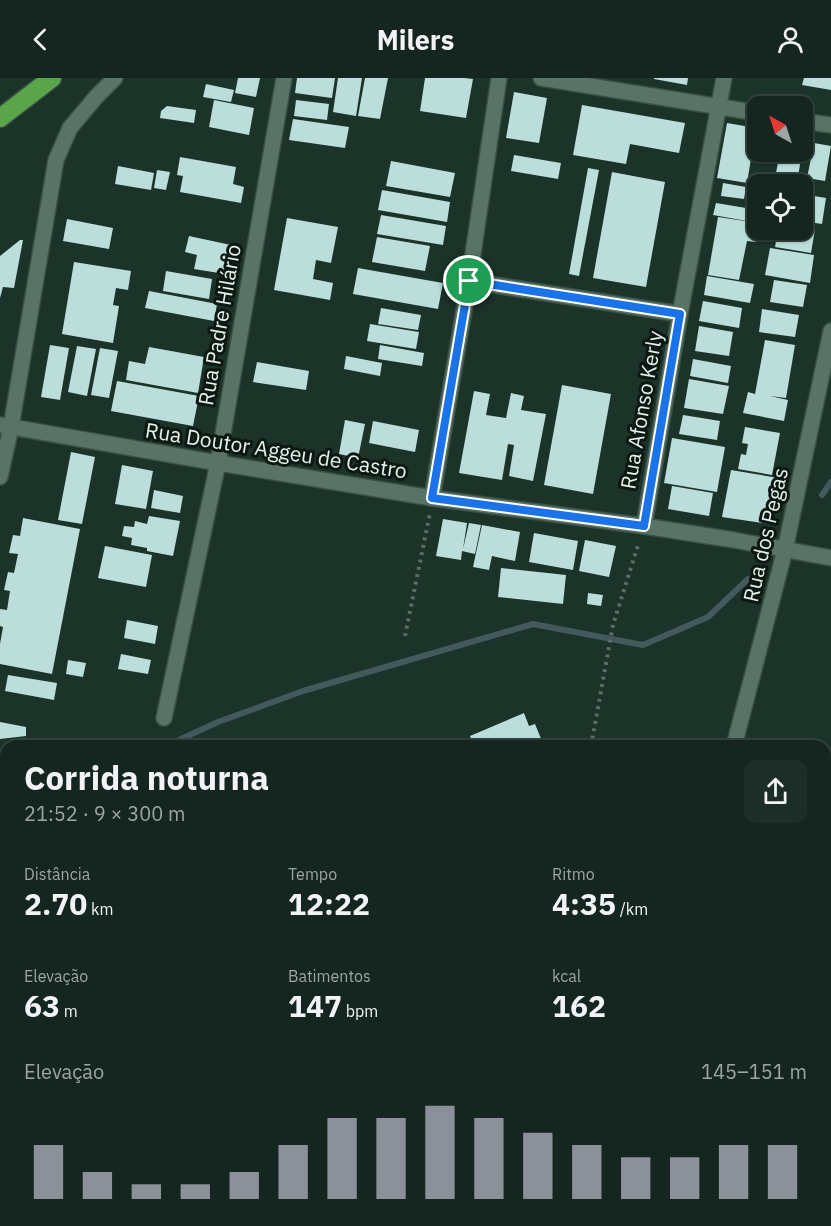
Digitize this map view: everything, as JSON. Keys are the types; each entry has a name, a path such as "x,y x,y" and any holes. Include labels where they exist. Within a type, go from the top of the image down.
{"highway":[{"path":"0,118 52,78"}],"street":[{"path":"0,477 5,426 56,160 70,129 115,78"},
{"name":"Rua Padre Hilário","path":"164,718 218,463 284,78"},
{"path":"432,498 469,281 499,78"},
{"path":"541,78 747,111"},
{"name":"Rua Afonso Kerly","path":"644,526 680,314 724,78"},
{"path":"813,123 831,125"},
{"path":"469,281 680,314"},
{"name":"Rua dos Pegas","path":"736,740 785,550 831,331"},
{"name":"Rua Doutor Aggeu de Castro","path":"5,426 432,498 644,526 831,558"}],"path":[{"path":"405,636 432,498"},
{"path":"592,740 613,625 644,526"}],"building":[{"path":"238,78 260,78 256,97 235,93"},
{"path":"297,78 335,78 332,98 295,93"},
{"path":"338,78 362,78 356,116 333,112"},
{"path":"365,78 388,78 380,119 358,116"},
{"path":"425,78 473,79 466,118 420,111"},
{"path":"654,78 688,78 687,85"},
{"path":"804,78 831,78 831,90 802,85"},
{"path":"206,84 234,90 231,102 203,97"},
{"path":"514,92 547,98 539,143 506,138"},
{"path":"214,100 254,108 249,135 209,127"},
{"path":"296,100 329,104 327,120 294,116"},
{"path":"582,105 685,123 679,153 630,144 626,164 573,155"},
{"path":"167,106 196,110 194,123 160,118 161,111"},
{"path":"293,119 349,127 345,148 289,140"},
{"path":"727,123 747,126 747,162 750,162 747,183 717,178"},
{"path":"814,143 831,146 825,181 813,179 813,174 808,174 810,162 813,162"},
{"path":"514,155 561,163 558,179 511,171"},
{"path":"180,157 236,167 233,184 244,187 241,203 180,192 183,176 177,175"},
{"path":"391,161 455,173 450,197 386,186"},
{"path":"778,162 800,162 798,174 776,173"},
{"path":"118,166 154,173 151,190 115,184"},
{"path":"588,168 599,170 579,276 569,274"},
{"path":"157,170 170,172 166,190 154,188"},
{"path":"612,172 665,182 646,287 593,278"},
{"path":"723,183 746,187 744,199 721,196"},
{"path":"382,190 450,202 447,222 378,210"},
{"path":"813,196 826,198 822,224 813,223"},
{"path":"716,203 747,208 747,221 713,215"},
{"path":"381,215 446,226 443,245 377,234"},
{"path":"718,217 747,221 747,240 756,240 756,242 747,241 739,280 708,275"},
{"path":"287,218 338,227 331,263 316,260 313,279 333,283 330,300 274,290"},
{"path":"67,219 113,228 109,249 63,241"},
{"path":"813,229 815,229 811,253 775,247 776,240 813,240"},
{"path":"189,236 231,245 225,274 194,269 197,255 185,252"},
{"path":"377,237 430,246 425,271 372,262"},
{"path":"23,240 14,288 3,287 0,298 0,256"},
{"path":"770,248 814,255 810,283 765,275"},
{"path":"74,262 131,271 128,290 116,288 113,305 119,306 113,343 62,334"},
{"path":"358,268 443,283 438,309 353,294"},
{"path":"166,271 212,279 209,299 163,291"},
{"path":"707,276 754,284 750,303 704,295"},
{"path":"774,280 807,285 803,307 770,302"},
{"path":"149,291 217,304 214,321 145,308"},
{"path":"703,301 742,308 739,328 699,321"},
{"path":"381,308 421,315 418,330 378,324"},
{"path":"762,309 799,315 795,337 759,332"},
{"path":"370,324 419,332 416,349 367,341"},
{"path":"699,326 733,332 729,356 695,351"},
{"path":"765,340 795,345 786,398 770,396 788,400 784,421 743,413 748,392 755,394"},
{"path":"50,345 69,348 60,400 41,397"},
{"path":"380,345 424,353 422,366 378,359"},
{"path":"77,346 96,349 87,396 68,392"},
{"path":"149,347 204,357 198,393 126,380 129,361 145,364"},
{"path":"100,348 118,351 109,398 91,395"},
{"path":"346,356 382,363 380,376 344,369"},
{"path":"693,359 731,366 728,383 690,376"},
{"path":"257,362 309,371 306,390 253,382"},
{"path":"689,379 729,386 723,414 684,408"},
{"path":"117,381 199,396 193,426 111,411"},
{"path":"562,385 611,394 593,494 544,485"},
{"path":"474,391 490,394 486,415 506,418 511,393 524,396 521,410 546,414 533,481 509,476 514,445 508,444 502,480 459,473"},
{"path":"683,415 720,421 717,440 679,434"},
{"path":"345,420 365,424 358,458 339,454"},
{"path":"373,421 419,430 415,452 369,443"},
{"path":"745,427 780,433 772,475 738,469 741,454 746,455 748,444 742,443"},
{"path":"672,438 725,447 717,492 664,483"},
{"path":"71,452 95,457 82,524 58,520"},
{"path":"122,465 153,471 146,509 115,504"},
{"path":"731,470 778,478 770,524 722,517"},
{"path":"672,486 713,493 709,516 668,509"},
{"path":"154,490 183,496 180,513 151,508"},
{"path":"149,516 180,521 173,556 131,545 132,538 122,536 124,526 134,527 135,521 147,524"},
{"path":"23,518 80,529 52,674 0,664 3,627 0,626 0,609 7,610 10,591 4,590 8,572 14,573 18,554 9,553 13,535 20,536"},
{"path":"443,519 467,523 463,549 469,523 481,525 475,554 462,551 461,560 436,556"},
{"path":"482,525 520,532 515,561 492,556 489,570 473,567"},
{"path":"534,533 578,541 573,570 529,562"},
{"path":"585,540 616,546 609,577 579,571"},
{"path":"105,546 152,555 146,587 98,578"},
{"path":"501,568 566,575 563,604 498,597"},
{"path":"588,593 603,595 601,606 587,604"},
{"path":"127,620 158,626 155,644 124,638"},
{"path":"121,654 151,660 148,674 118,669"},
{"path":"68,660 86,663 83,677 66,674"},
{"path":"8,675 57,683 54,700 5,691"},
{"path":"524,713 529,726 535,724 542,740 472,740 470,736"},
{"path":"0,722 26,727 26,736 0,739"}],"waterway":[{"path":"822,495 831,482"},
{"path":"179,740 218,722 303,691 533,624 643,645 708,617 748,579"}],"route":[{"path":"469,281 680,314 644,526 432,498 469,281"}]}
